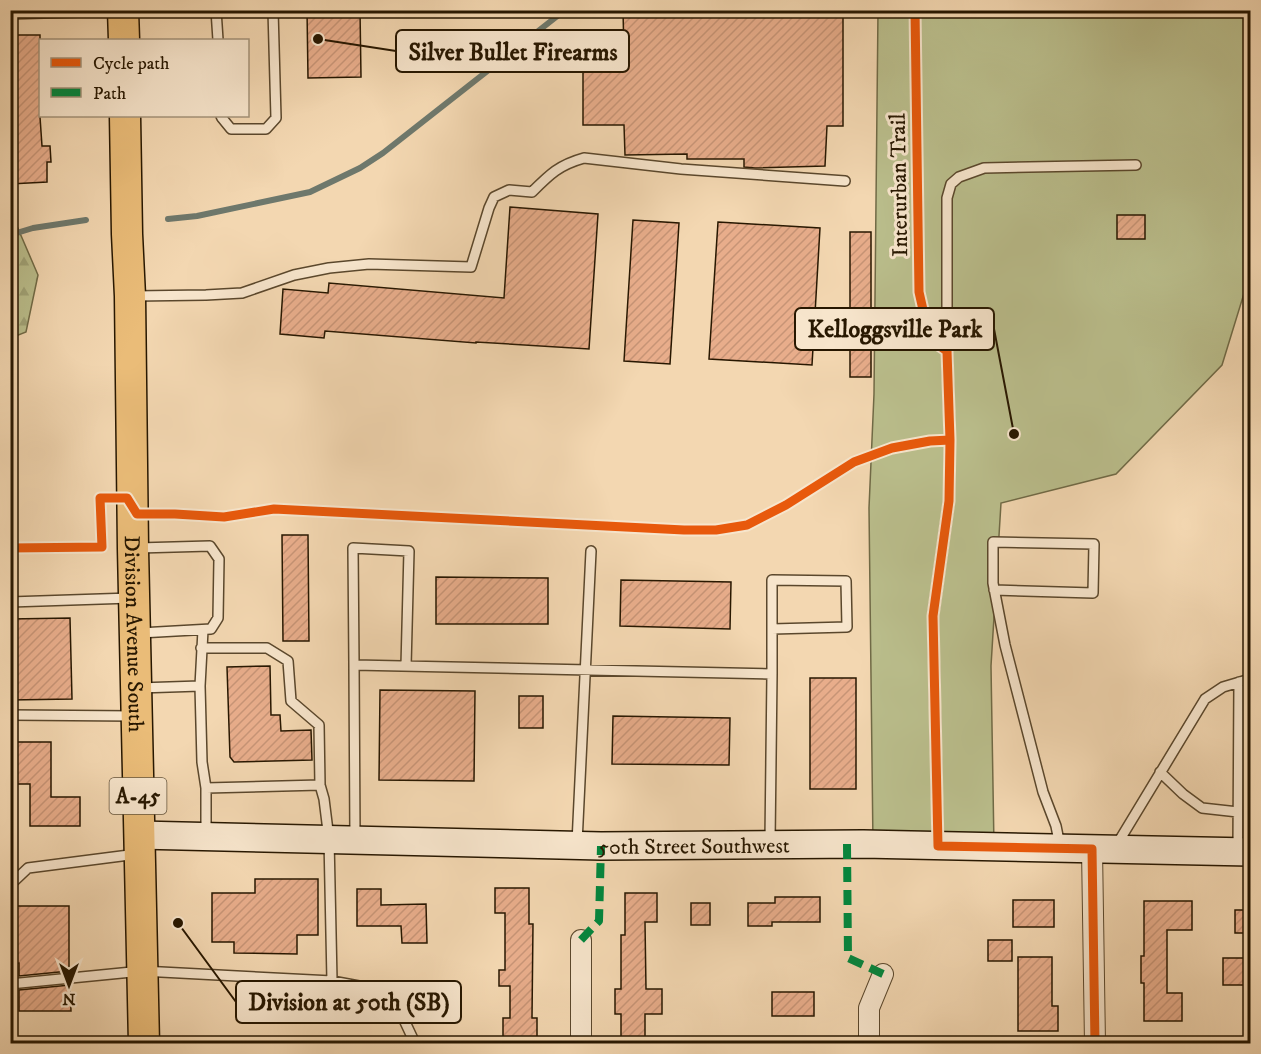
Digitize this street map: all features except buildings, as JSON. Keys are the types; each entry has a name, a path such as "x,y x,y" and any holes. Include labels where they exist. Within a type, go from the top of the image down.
{"main road":[{"path":"123,10 124,39"},
{"name":"Division Avenue South","path":"125,117 144,1044"}],"street":[{"name":"50th Street Southwest","path":"139,845 206,837 577,845 863,844 1244,852"},
{"path":"1095,1044 1103,849"},
{"path":"580,940 581,1044"},
{"path":"869,1044 869,1008 884,974"}],"lane":[{"path":"10,14 90,10"},
{"path":"216,10 218,39"},
{"path":"222,117 231,129 266,129 276,118 273,10"},
{"path":"130,296 242,293 294,276 329,268 369,264 471,267 494,197 509,190 532,192 554,170 584,158 681,169 845,181"},
{"path":"938,846 933,616 949,501 947,233 948,198 951,184 959,177 984,168 1136,165"},
{"path":"994,590 1093,593 1094,544 993,542 993,583 994,590 1005,645 1043,792 1056,826 1060,849"},
{"path":"133,549 210,546 219,559 218,618 211,629 134,634"},
{"path":"332,981 354,665 353,548 409,551 406,666"},
{"path":"577,845 591,551"},
{"path":"770,845 771,580 846,581 847,627 772,629"},
{"path":"10,602 134,597"},
{"path":"203,630 200,686 202,762 206,788 206,837"},
{"path":"201,648 267,648 288,661 291,701 320,725 320,785 342,840"},
{"path":"354,665 771,674"},
{"path":"1103,849 1160,772 1205,699 1223,687 1251,679"},
{"path":"1239,682 1238,812 1244,852"},
{"path":"10,715 136,702 200,686"},
{"path":"1160,772 1202,808 1238,812"},
{"path":"206,788 320,785"},
{"path":"10,885 28,868 139,845"},
{"path":"10,984 142,971 332,981 391,992 414,1044"}],"green space":[{"path":"878,11 1250,11 1250,274 1222,365 1116,474 1001,503 991,666 994,847 873,845 869,508 874,394"},
{"path":"10,210 38,275 26,332 11,338"}],"waterway":[{"path":"168,219 197,216 310,192 360,168 383,153 565,10"},
{"path":"10,235 33,228 86,220"}],"marked path":[{"path":"847,844 848,958 883,974"},
{"path":"581,940 599,921 601,846"}],"cycle path":[{"name":"Interurban Trail","path":"915,10 919,292 926,323 934,342 947,351 950,440 949,501 933,616 938,846 1092,849 1095,1044"},
{"path":"10,548 102,547 100,498 127,498 137,514 224,517 274,509 716,530 747,525 786,505 854,462 892,448 950,440"}],"place":[{"name":"Silver Bullet Firearms","path":"318,39"},
{"name":"Kelloggsville Park","path":"1014,434"},
{"name":"Division at 50th (SB)","path":"178,923"}]}
